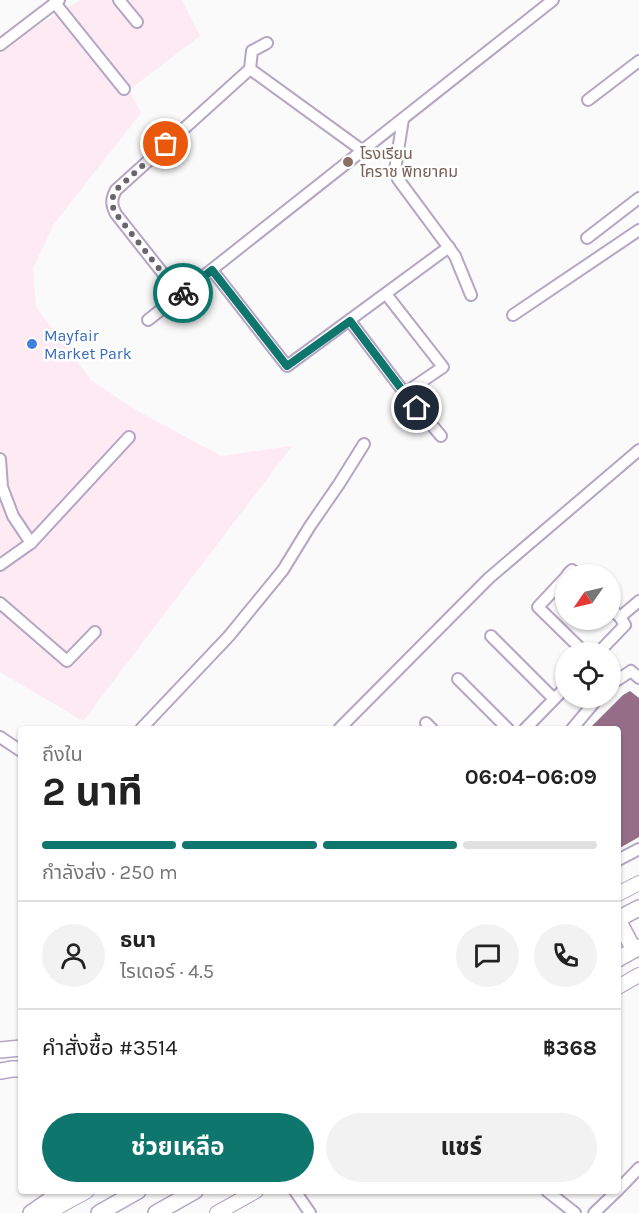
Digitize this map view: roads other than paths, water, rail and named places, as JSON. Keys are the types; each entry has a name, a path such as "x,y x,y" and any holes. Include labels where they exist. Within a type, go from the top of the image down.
{"highway":[{"path":"621,918 639,908"},
{"path":"621,925 636,948 621,956"},
{"path":"0,1050 18,1048"},
{"path":"0,1071 18,1069"},
{"path":"31,1213 59,1194"},
{"path":"99,1213 133,1194"},
{"path":"156,1213 190,1194"}],"main road":[{"path":"621,892 639,883"},
{"path":"621,985 639,975"},
{"path":"47,1213 82,1194"},
{"path":"217,1213 251,1194"}],"street":[{"path":"120,0 137,22"},
{"path":"148,320 553,0"},
{"path":"0,45 57,1 124,89"},
{"path":"180,295 116,214 112,207 112,197 116,190 250,69 252,51 267,43"},
{"path":"588,100 639,61"},
{"path":"250,69 363,151"},
{"path":"403,119 395,170 398,179 449,247 459,263 471,295"},
{"path":"386,132 398,152"},
{"path":"587,238 639,198"},
{"path":"513,315 639,230"},
{"path":"212,270 287,366 449,247"},
{"path":"386,294 443,367 405,393"},
{"path":"350,321 441,436"},
{"path":"0,565 31,543 129,437"},
{"path":"144,726 229,636 283,570 364,444"},
{"path":"342,726 489,578 639,450"},
{"path":"0,459 2,487 13,516 31,543"},
{"path":"555,589 538,607 555,624"},
{"path":"621,616 639,601"},
{"path":"0,603 67,661 95,632"},
{"path":"562,630 574,642"},
{"path":"609,642 620,630"},
{"path":"491,636 554,699 528,726"},
{"path":"621,678 631,671 639,678"},
{"path":"458,679 505,726"},
{"path":"575,726 590,708"},
{"path":"0,737 18,749"},
{"path":"621,858 639,849"},
{"path":"621,1186 639,1168"},
{"path":"297,1194 310,1213"},
{"path":"551,1194 575,1213"},
{"path":"594,1213 613,1194"}],"place":[{"name":"โรงเรียน โคราช พิทยาคม","path":"348,162"},
{"name":"Mayfair Market Park","path":"32,344"}]}
